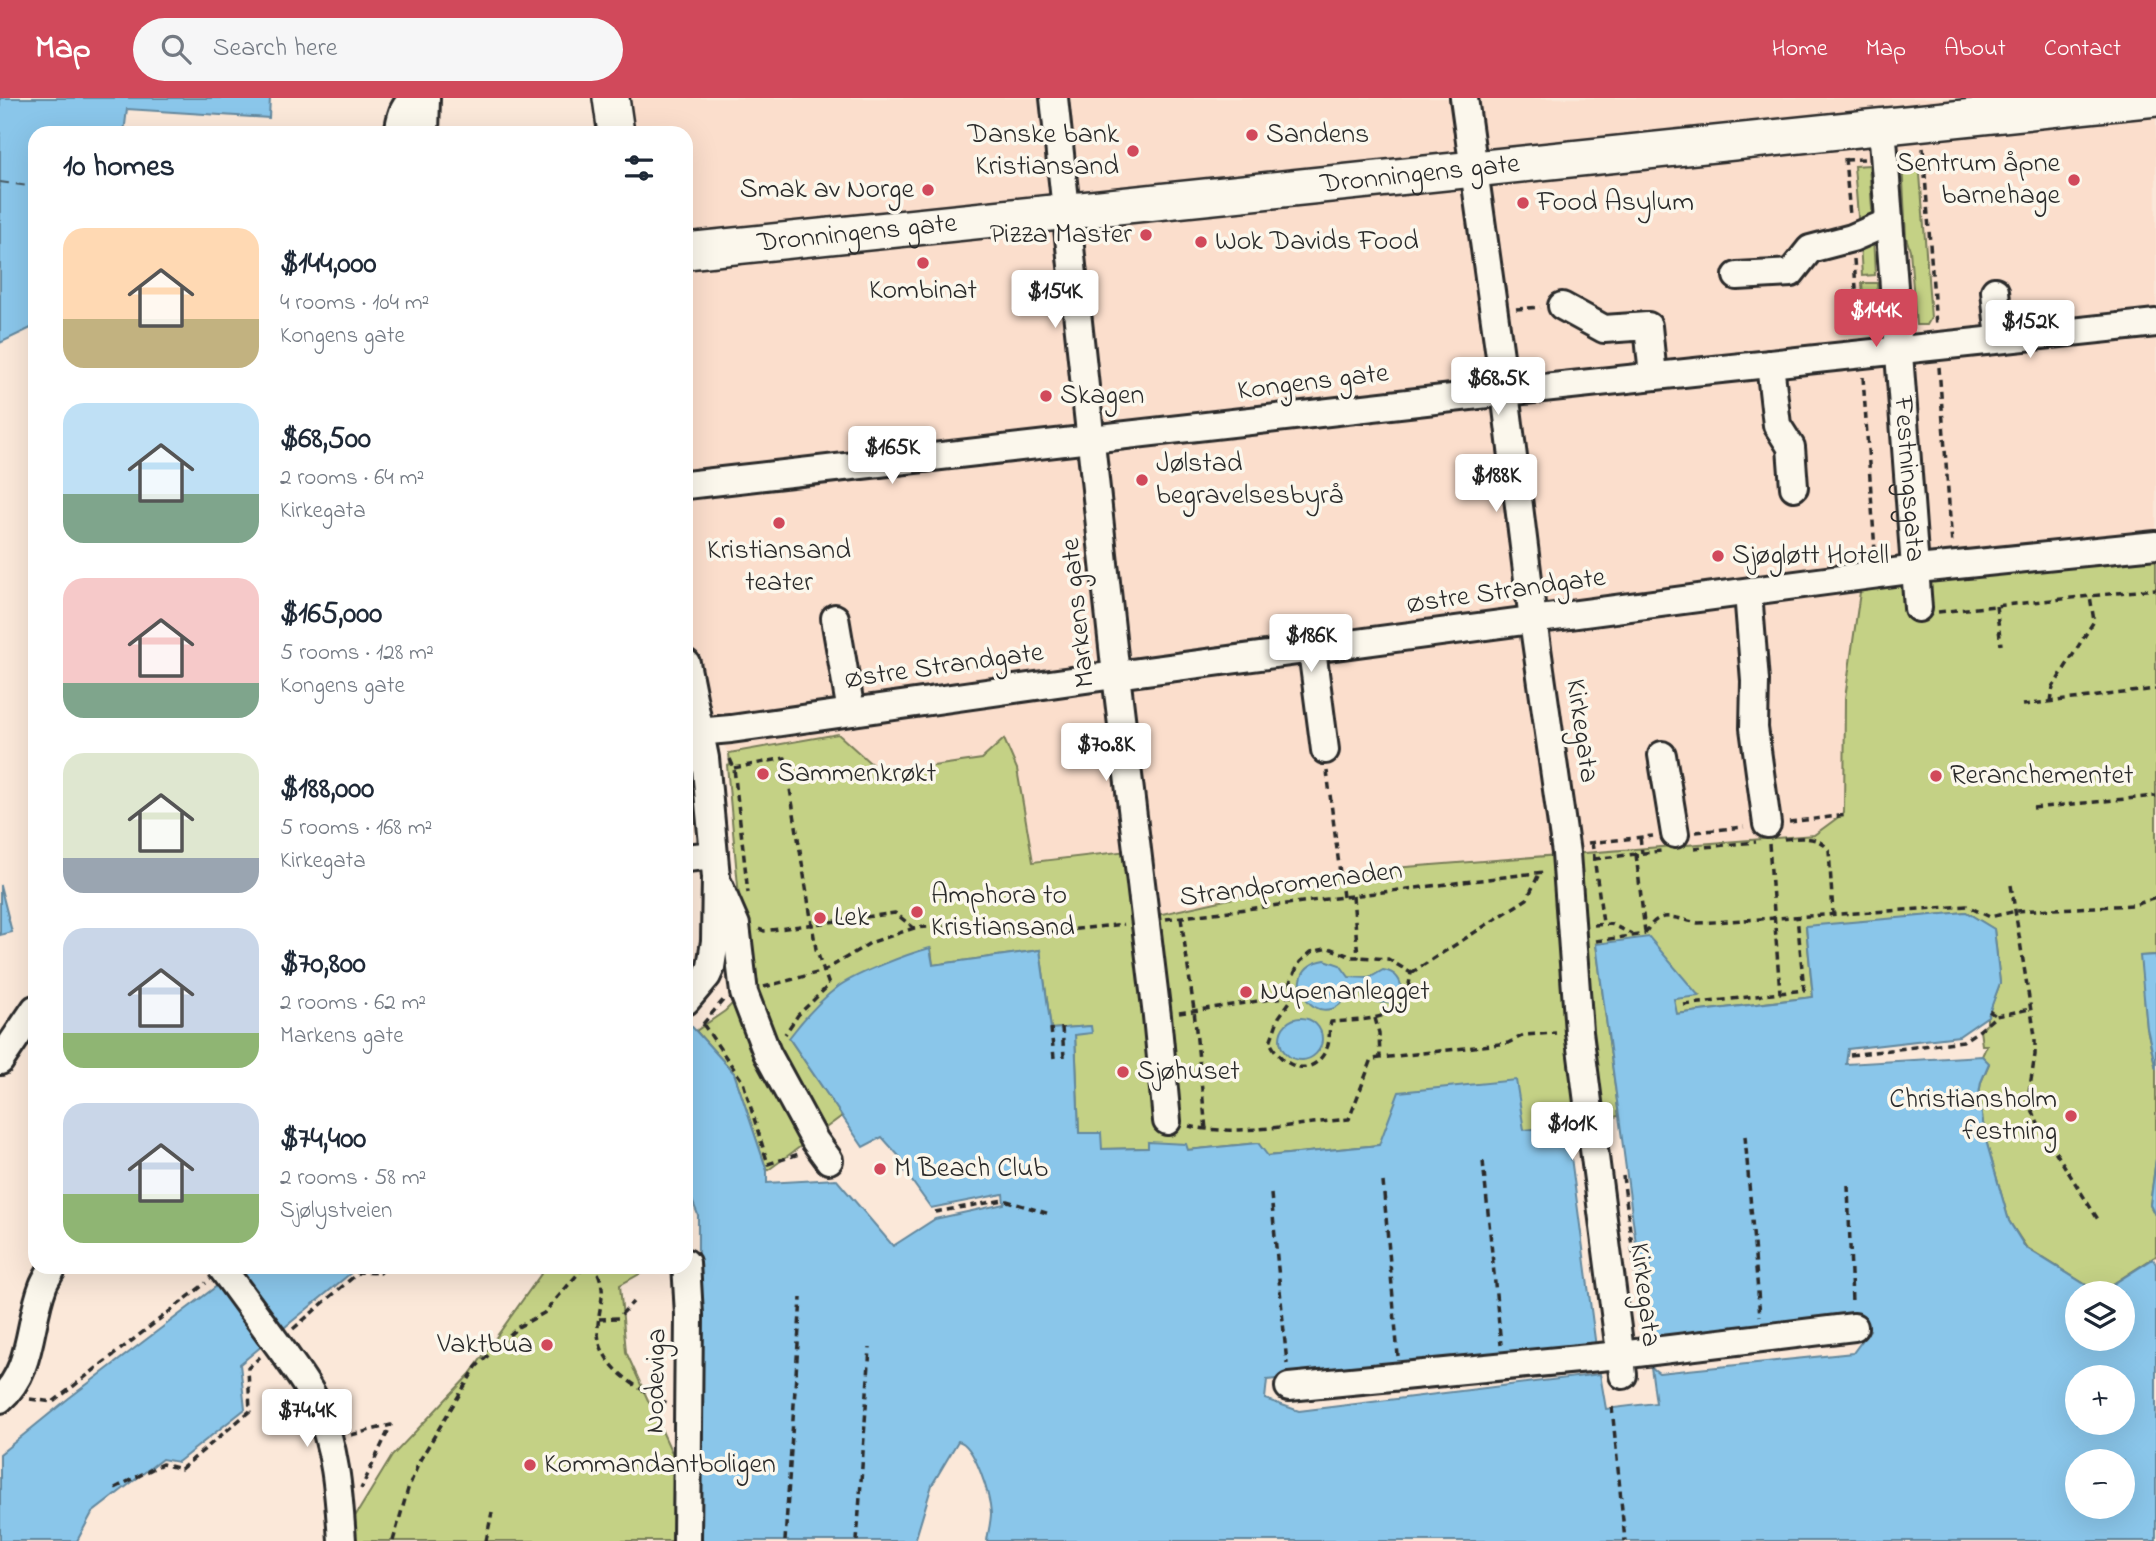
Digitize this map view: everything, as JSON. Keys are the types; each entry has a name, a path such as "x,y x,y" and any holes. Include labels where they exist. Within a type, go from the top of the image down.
{"main road":[{"path":"611,98 615,126"},
{"path":"633,98 636,126"},
{"name":"Dronningens gate","path":"693,250 1066,214 1473,168 1882,112 2156,98"}],"street":[{"path":"399,126 403,109 418,98"},
{"path":"425,126 426,98"},
{"name":"Markens gate","path":"1054,98 1167,1121"},
{"name":"Kirkegata","path":"1464,98 1566,853 1579,1032 1622,1365"},
{"name":"Festningsgata","path":"1882,112 1917,569 1925,610"},
{"path":"1737,276 1791,273 1810,249 1852,238 1889,222"},
{"path":"1995,291 2000,339"},
{"path":"1562,306 1604,329 1648,326 1653,376"},
{"name":"Kongens gate","path":"693,484 1505,392 2156,323"},
{"path":"1770,364 1777,425 1791,447 1794,487"},
{"name":"Østre Strandgate","path":"693,733 1917,569 2156,545"},
{"path":"1748,592 1755,681 1754,728 1768,833"},
{"path":"835,618 851,712"},
{"path":"1312,650 1325,751"},
{"path":"693,733 705,758 715,866 714,955 693,1003"},
{"path":"1662,755 1678,844"},
{"path":"693,860 715,866"},
{"path":"715,866 736,925 744,993 767,1053 822,1151"},
{"path":"0,1061 28,1019"},
{"path":"2,1398 18,1377 27,1356 43,1286 49,1274"},
{"path":"221,1274 280,1345 316,1404 335,1465 342,1541"},
{"name":"Nodeviga","path":"687,1274 687,1541"},
{"path":"1289,1387 1503,1365 1622,1365 1763,1339 1853,1317"}],"path":[{"path":"1922,138 1936,331"},
{"path":"1845,160 1867,159"},
{"path":"1493,310 1562,306"},
{"path":"1938,362 1952,550"},
{"path":"1863,373 1875,557"},
{"path":"1925,610 1996,606 2156,589"},
{"path":"2052,702 2053,687 2094,621 2090,596"},
{"path":"1996,606 2001,645"},
{"path":"2023,705 2156,689"},
{"path":"1325,751 1343,897"},
{"path":"727,754 734,768 749,900"},
{"path":"734,768 785,758 816,949 828,985 798,1015 767,1053"},
{"path":"2033,807 2156,796"},
{"path":"1594,859 1642,853 1678,844 1768,833 1847,816"},
{"path":"1768,833 1780,993"},
{"path":"1411,973 1388,959 1352,957 1329,948 1311,952 1295,971 1291,996 1279,1017 1270,1042 1282,1060 1299,1068 1309,1067 1322,1056 1329,1043 1331,1022 1376,1018 1393,1010 1404,1001 1411,973 1527,899 1539,874 1553,868 1566,853 1592,842 1640,837 1678,844 1768,833 1816,839 1829,850 1833,914"},
{"path":"1640,837 1642,853"},
{"path":"1592,842 1603,923 1634,935"},
{"path":"1636,854 1646,934"},
{"name":"Strandpromenaden","path":"736,925 752,926 764,931 895,913 914,928 956,925 1022,935 1539,874"},
{"path":"2011,885 2035,1036 2028,1099 2038,1124 2099,1221"},
{"path":"1353,896 1358,957"},
{"path":"1646,934 1653,921 1660,917 1698,923 1967,906 1990,917 2016,911 2134,905 2156,898"},
{"path":"1684,1006 1804,990 1797,916"},
{"path":"1181,918 1194,1010 1206,1130"},
{"path":"703,1024 726,997 824,971 870,943 914,928"},
{"path":"1591,942 1646,934"},
{"path":"1157,1016 1291,996"},
{"path":"1850,1055 1963,1041 1996,1016 2030,1009"},
{"path":"1989,1011 1996,1016"},
{"path":"693,1012 743,1082 768,1164 822,1151"},
{"path":"1376,1018 1380,1057"},
{"path":"1062,1027 1064,1057"},
{"path":"1051,1028 1054,1058"},
{"path":"1167,1121 1206,1130 1262,1128 1349,1119 1372,1059 1508,1043 1524,1035 1579,1032"},
{"path":"1745,1136 1763,1339"},
{"path":"1483,1161 1503,1365"},
{"path":"1383,1182 1399,1376"},
{"path":"1848,1185 1853,1317"},
{"path":"1271,1194 1289,1387"},
{"path":"935,1212 1003,1200 1050,1214"},
{"path":"2,1398 53,1402 214,1274"},
{"path":"115,1488 162,1464 181,1469 250,1411 248,1368 280,1345 357,1274"},
{"path":"393,1541 408,1489 420,1460 438,1427 458,1401 466,1381 496,1345 518,1327 544,1313 578,1274"},
{"path":"598,1274 604,1286 599,1343 604,1354 625,1377 649,1394 688,1411"},
{"path":"785,1541 801,1298"},
{"path":"599,1319 618,1318 633,1302"},
{"path":"857,1541 870,1348"},
{"path":"1612,1407 1625,1541"},
{"path":"329,1441 391,1425 359,1495"},
{"path":"486,1541 492,1512"}],"shaded area":[{"path":"627,98 2156,98 2156,554 2087,566 1845,698 1844,813 1815,835 1355,871 1143,918 1136,850 1033,862 1017,769 982,759 878,770 838,734 729,753 715,734 695,683 693,666 693,126 630,126"}],"green space":[{"path":"1919,161 1931,318 1927,325 1916,325 1910,250 1906,237 1902,162"},
{"path":"1869,165 1873,223 1859,229 1854,166"},
{"path":"1873,235 1875,275 1862,276 1860,242"},
{"path":"1862,283 1877,283 1880,330 1866,330"},
{"path":"2156,554 2156,955 2141,956 2147,1028 2156,1069 2156,1159 2150,1205 2156,1217 2156,1256 2117,1281 2080,1281 2026,1247 2009,1221 1985,1137 1979,1094 1989,1064 1982,1056 1987,1045 1982,1045 1980,1030 1987,1024 1987,1017 2000,983 1994,929 1966,912 1806,927 1813,997 1676,1014 1674,999 1699,995 1596,944 1619,1116 1553,1128 1267,1156 1258,1143 1187,1150 1148,1142 1149,1148 1101,1149 1079,1134 1075,1034 1091,1026 1051,1029 1040,950 933,965 931,949 789,1038 842,1116 767,1171 734,1073 696,1031 725,1011 738,998 741,919 727,765 730,764 729,753 838,734 878,770 982,759 1004,739 1017,769 1033,862 1136,850 1144,918 1355,871 1814,835 1844,813 1845,698 1861,585 1974,573 2087,566"},
{"path":"541,1274 640,1274 620,1285 626,1352 673,1455 682,1541 340,1541 392,1456 470,1374"}],"water":[{"path":"0,98 270,98 269,118 127,109 125,126 28,126 28,329 0,343"},
{"path":"0,885 12,932 0,935"},
{"path":"1966,912 1994,929 2000,983 1988,1016 1959,1036 1848,1049 1846,1064 1982,1056 1989,1063 1979,1094 1985,1137 2009,1221 2025,1247 2080,1281 2065,1281 2065,1351 2135,1351 2135,1281 2118,1281 2153,1259 2156,1264 2156,1541 987,1541 991,1513 985,1484 970,1451 958,1441 932,1485 915,1541 697,1541 698,1215 693,1202 693,1028 734,1073 767,1171 767,1183 836,1179 893,1246 935,1219 1004,1204 1003,1194 931,1208 904,1170 907,1165 882,1137 863,1147 789,1038 812,1010 839,986 883,964 930,948 933,965 1040,950 1051,1029 1091,1026 1092,1033 1075,1035 1079,1133 1101,1133 1102,1149 1148,1148 1148,1142 1186,1144 1188,1150 1258,1143 1268,1156 1379,1145 1399,1092 1516,1080 1524,1130 1553,1127 1555,1142 1569,1142 1596,1347 1267,1380 1265,1399 1299,1411 1600,1374 1606,1409 1656,1403 1651,1367 1659,1373 1853,1353 1870,1330 1854,1320 1649,1341 1596,944 1649,937 1699,996 1674,999 1677,1014 1813,997 1806,926"},
{"path":"2156,955 2156,1069 2147,1028 2140,956"},
{"path":"1325,960 1340,965 1349,977 1369,978 1383,970 1392,973 1400,983 1401,990 1394,1000 1386,1003 1377,1002 1369,994 1349,994 1337,1006 1325,1010 1314,1006 1301,987 1302,976 1310,966"},
{"path":"1301,1018 1316,1024 1322,1039 1316,1054 1301,1060 1286,1054 1280,1039 1286,1024"},
{"path":"2156,1159 2156,1217 2150,1205"},
{"path":"233,1274 350,1274 240,1364 245,1409 178,1462 162,1459 92,1513 77,1541 0,1541 0,1454"}],"ferry route":[{"path":"0,182 28,186"}],"place":[{"name":"Sandens","path":"1252,135"},
{"name":"Danske bank Kristiansand","path":"1133,151"},
{"name":"Sentrum åpne barnehage","path":"2074,180"},
{"name":"Smak av Norge","path":"928,190"},
{"name":"Food Asylum","path":"1523,203"},
{"name":"Pizza Master","path":"1146,235"},
{"name":"Wok Davids Food","path":"1201,242"},
{"name":"Kombinat","path":"923,263"},
{"name":"Skagen","path":"1046,396"},
{"name":"Jølstad begravelsesbyrå","path":"1142,480"},
{"name":"Kristiansand teater","path":"779,523"},
{"name":"Sjøgløtt Hotell","path":"1718,556"},
{"name":"Sammenkrøkt","path":"763,774"},
{"name":"Reranchementet","path":"1936,776"},
{"name":"Amphora to Kristiansand","path":"917,912"},
{"name":"Lek","path":"820,918"},
{"name":"Nupenanlegget","path":"1246,992"},
{"name":"Sjøhuset","path":"1123,1072"},
{"name":"Christiansholm festning","path":"2071,1116"},
{"name":"M Beach Club","path":"880,1169"},
{"name":"Vaktbua","path":"547,1345"},
{"name":"Kommandantboligen","path":"530,1465"}]}
